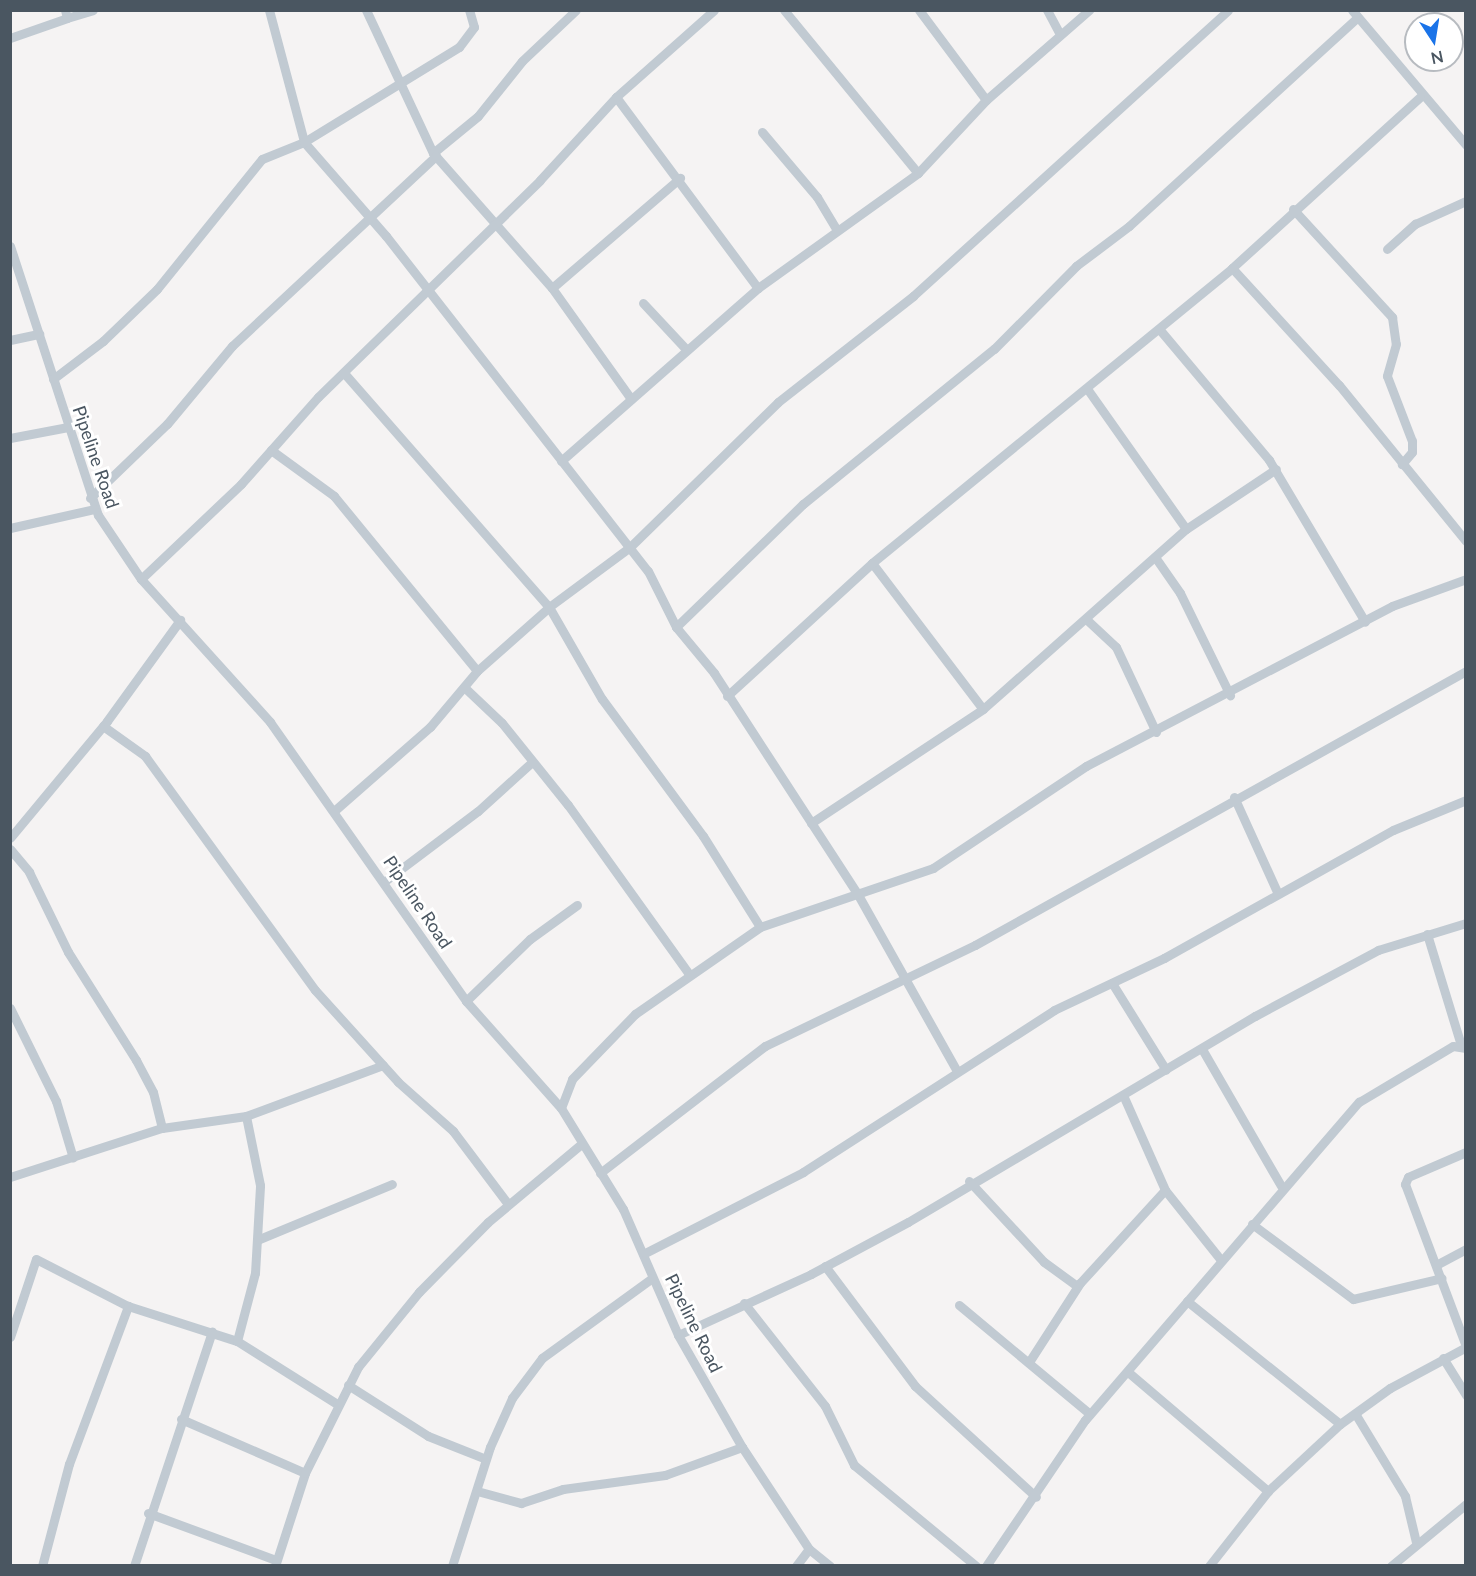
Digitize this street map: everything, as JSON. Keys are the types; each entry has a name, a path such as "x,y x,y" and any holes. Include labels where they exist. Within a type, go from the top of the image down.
{"street":[{"path":"10,38 66,14 93,10"},
{"path":"269,10 304,142 372,220 630,548 662,594 676,627 727,696 857,893 904,982 957,1071"},
{"path":"366,10 434,155 492,225 552,288 629,396"},
{"path":"52,379 103,342 157,289 208,231 242,177 277,149 304,142 468,39 474,27 469,10"},
{"path":"141,579 271,450 344,373 428,293 616,97 714,10"},
{"path":"784,10 918,173"},
{"path":"919,10 986,100"},
{"path":"1047,10 1059,33"},
{"path":"561,461 629,396 758,288 836,229 918,173 986,100 1059,33 1089,10"},
{"path":"334,811 430,727 477,671 549,607 630,548 760,418 1000,220 1228,10"},
{"path":"90,498 167,424 232,346 372,220 434,155 478,116 573,11"},
{"path":"676,627 803,504 994,349 1076,266 1129,226 1354,15 1420,96 1466,145"},
{"path":"727,696 872,563 1088,390 1232,268 1293,209 1420,96"},
{"path":"616,97 680,178 758,288"},
{"path":"762,132 823,205 836,229"},
{"path":"552,288 680,178"},
{"path":"1387,249 1435,212 1466,201"},
{"path":"1293,209 1392,317 1396,344 1387,376 1412,441 1412,452 1402,464"},
{"name":"Pipeline Road","path":"11,250 94,509 141,579 270,722 385,881 466,1001 561,1108 580,1145 600,1173 645,1253 652,1278 678,1335 742,1447 809,1549 830,1566"},
{"path":"1232,268 1339,385 1466,540"},
{"path":"643,303 686,348"},
{"path":"1160,330 1276,469 1365,622"},
{"path":"10,340 39,334"},
{"path":"344,373 549,607 602,699 703,836 760,927"},
{"path":"1088,390 1186,529"},
{"path":"10,438 68,428"},
{"path":"271,450 334,496 477,671"},
{"path":"811,823 983,709 1186,529 1276,469"},
{"path":"10,528 94,509"},
{"path":"1155,557 1180,593 1230,695"},
{"path":"872,563 983,709"},
{"path":"561,1108 572,1079 635,1014 689,974 760,927 933,868 1063,779 1230,695 1365,622 1466,579"},
{"path":"1086,619 1116,647 1156,732"},
{"path":"10,838 103,726 180,620"},
{"path":"600,1173 765,1046 904,982 1234,797 1466,671"},
{"path":"464,687 502,723 689,974"},
{"path":"103,726 146,756 315,990 383,1065 453,1131 508,1204"},
{"path":"385,881 478,812 532,762"},
{"path":"1234,797 1277,892"},
{"path":"645,1253 803,1172 1054,1010 1112,983 1393,830 1466,800"},
{"path":"10,849 29,872 68,952 136,1060 153,1092 162,1128"},
{"path":"466,1001 530,939 577,905"},
{"path":"678,1335 825,1266 908,1222 969,1181 1378,950 1466,923"},
{"path":"987,1566 1036,1497 1090,1414 1252,1224 1281,1186 1373,1090 1463,1046 1427,934"},
{"path":"1112,983 1166,1070"},
{"path":"10,1008 56,1101 73,1158"},
{"path":"1202,1048 1281,1186"},
{"path":"10,1177 162,1128 246,1116 383,1065"},
{"path":"1123,1095 1166,1190 1220,1259"},
{"path":"237,1341 255,1273 260,1185 246,1116"},
{"path":"148,1513 275,1563 305,1473 348,1385 418,1292 508,1204 580,1145"},
{"path":"1209,1566 1268,1491 1340,1424 1443,1358 1466,1346 1442,1278 1404,1184 1408,1177 1466,1152"},
{"path":"969,1181 1044,1262 1077,1286"},
{"path":"257,1240 392,1184"},
{"path":"1029,1362 1077,1286 1166,1190"},
{"path":"1252,1224 1353,1299 1442,1278"},
{"path":"1436,1265 1466,1249"},
{"path":"10,1337 36,1259 128,1306 237,1341 337,1404"},
{"path":"825,1266 915,1386 1036,1497"},
{"path":"452,1566 486,1459 512,1398 542,1358 652,1278"},
{"path":"1187,1301 1340,1424"},
{"path":"744,1303 825,1406 863,1475 976,1566"},
{"path":"959,1305 1090,1414"},
{"path":"42,1566 69,1464 128,1306"},
{"path":"135,1566 148,1513 212,1332"},
{"path":"1443,1358 1466,1395"},
{"path":"1128,1372 1268,1491"},
{"path":"348,1385 428,1436 486,1459"},
{"path":"1356,1415 1405,1496 1416,1542"},
{"path":"182,1419 305,1473"},
{"path":"477,1491 521,1503 563,1489 665,1475 742,1447"},
{"path":"1391,1566 1416,1542 1466,1504"},
{"path":"796,1566 809,1549"}]}
